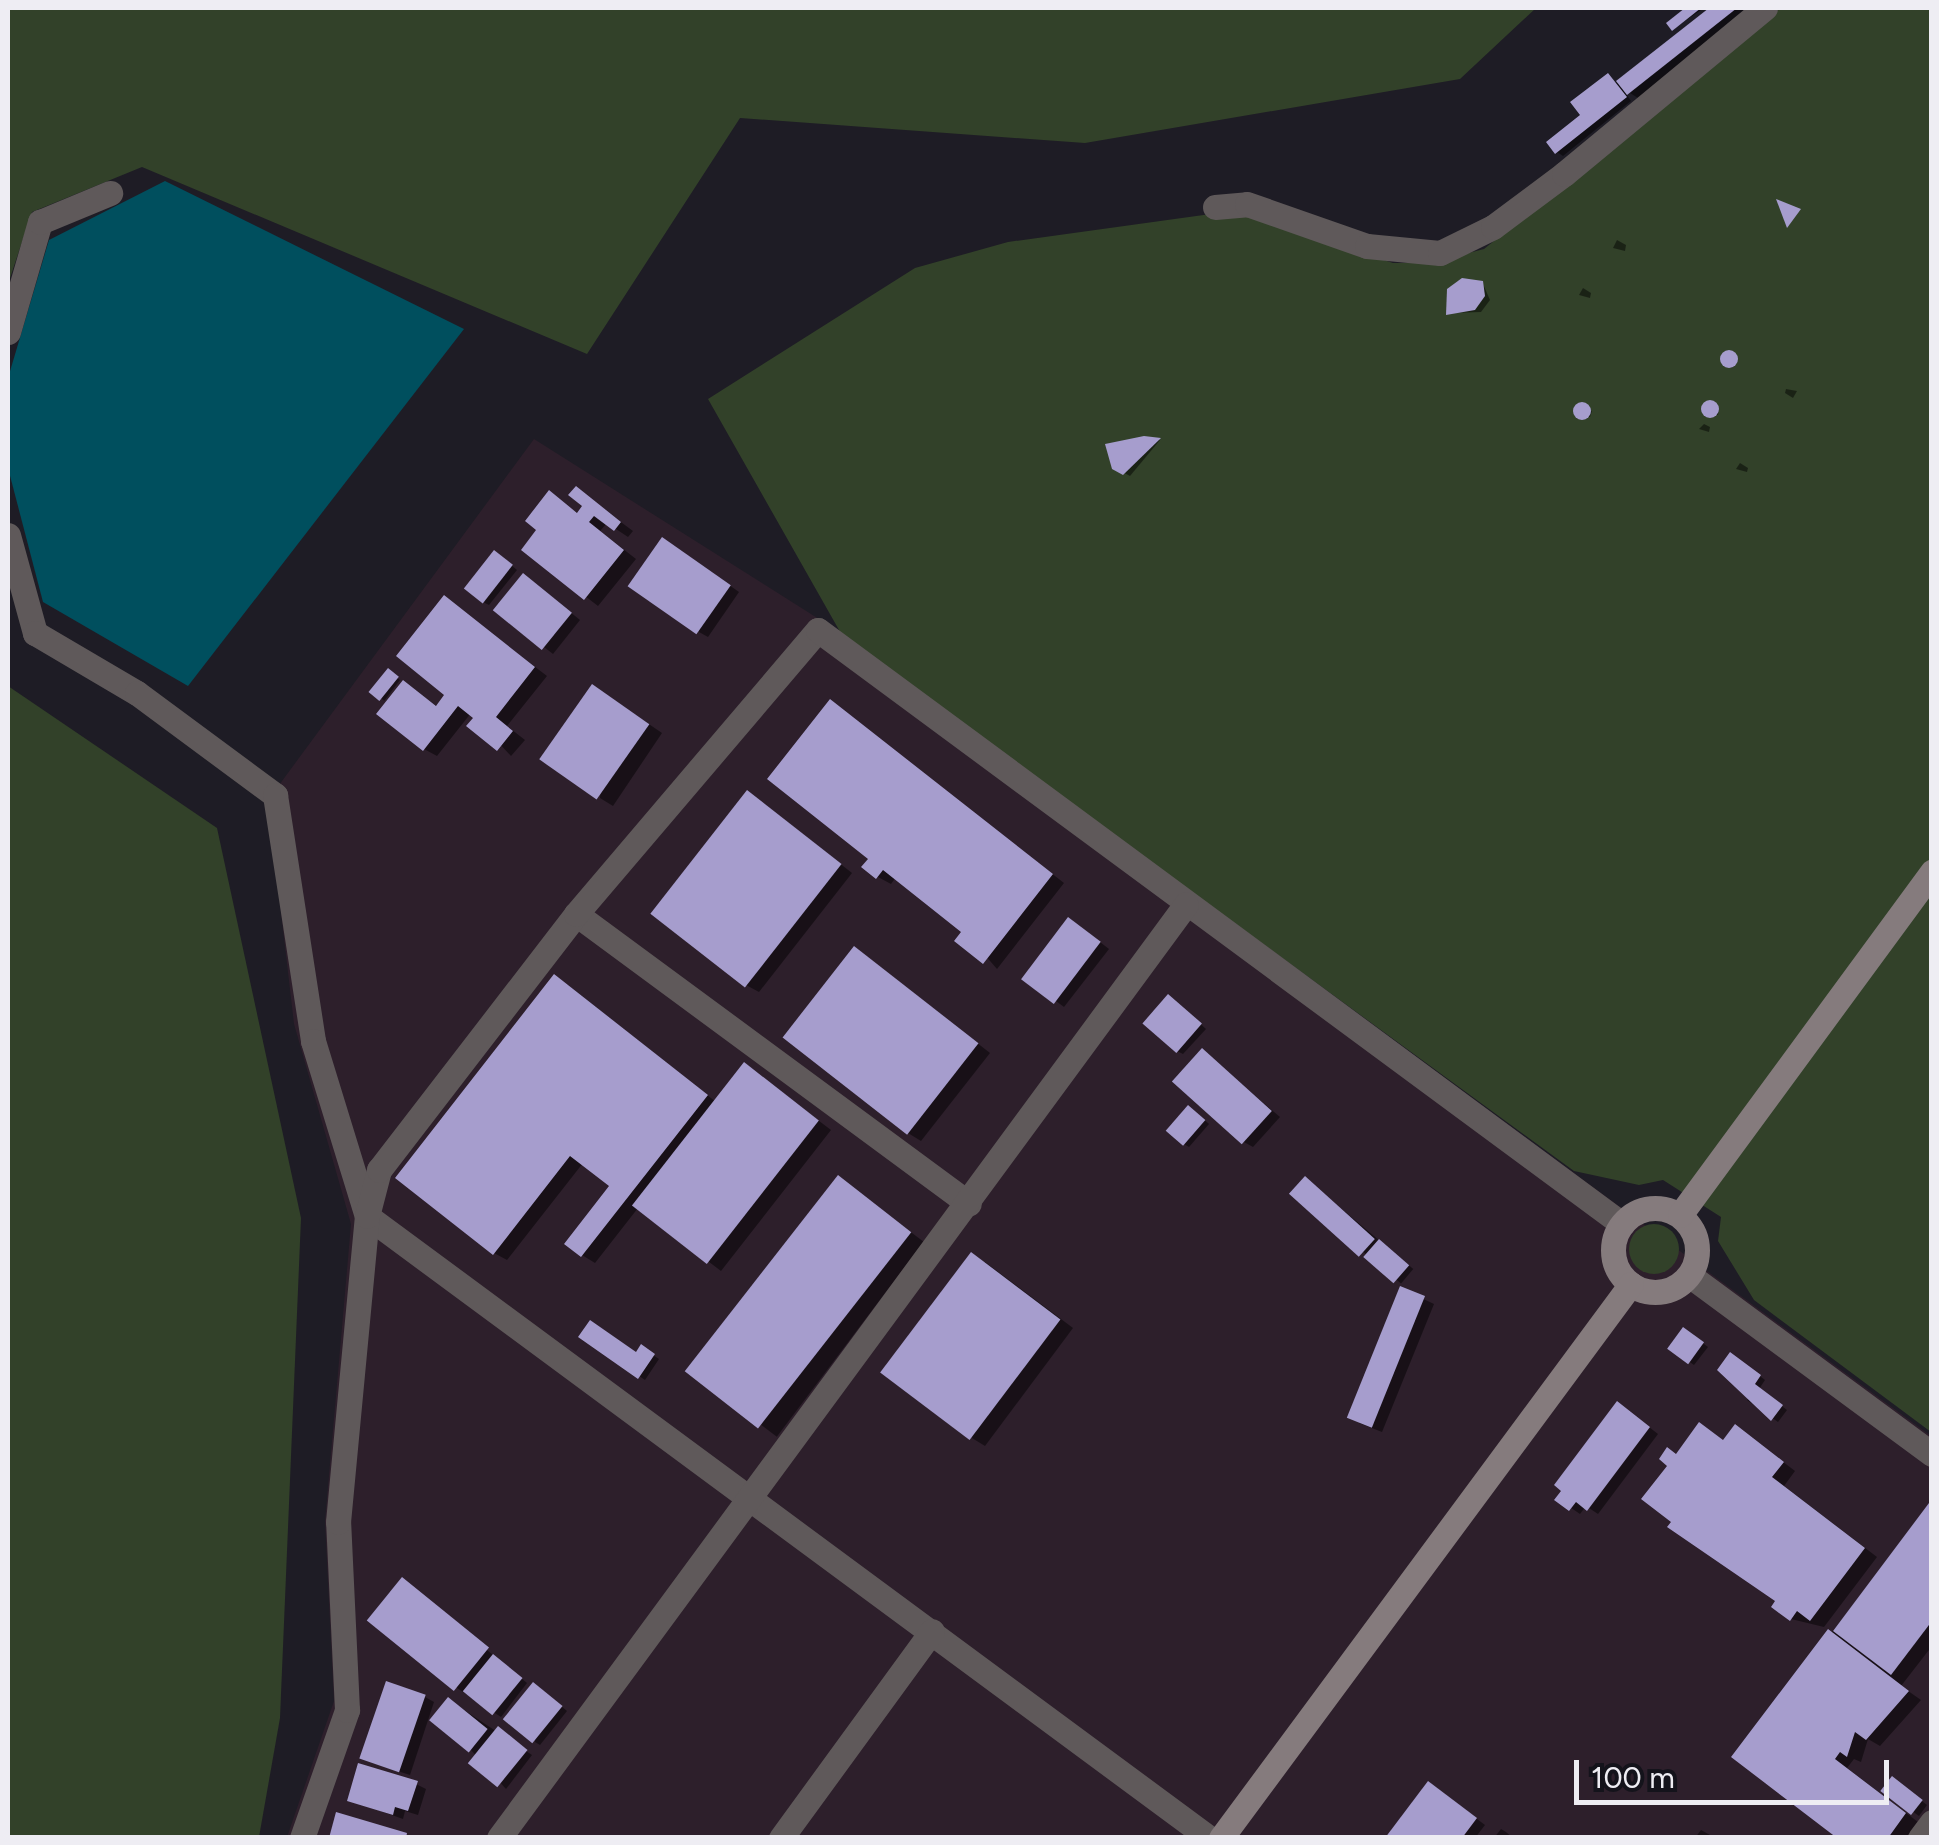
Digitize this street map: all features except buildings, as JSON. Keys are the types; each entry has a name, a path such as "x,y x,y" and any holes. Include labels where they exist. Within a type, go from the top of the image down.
{"street":[{"path":"1215,207 1247,204 1367,246 1440,253 1493,227 1550,185 1765,8"},
{"path":"8,332 40,222 110,193"},
{"path":"8,535 35,633 137,693 275,796 312,1041 367,1216 752,1496 1209,1838"},
{"path":"302,1838 346,1710 338,1522 367,1216 378,1170 576,914 818,630 1622,1224"},
{"path":"1680,1215 1932,872"},
{"path":"499,1838 1186,904"},
{"path":"576,914 969,1204"},
{"path":"1642,1209 1680,1215 1698,1250 1689,1275 1656,1292 1631,1284 1615,1263 1622,1224 1642,1209"},
{"path":"1689,1275 1932,1454"},
{"path":"1221,1838 1631,1284"},
{"path":"782,1838 932,1631"},
{"path":"1920,1838 1932,1822"}],"shaded area":[{"path":"534,439 841,633 1931,1436 1931,1837 287,1837 334,1701 325,1521 351,1224 294,1024 268,800"}],"green space":[{"path":"8,8 1536,8 1460,79 1085,143 740,118 587,354 142,167 32,212 8,284"},
{"path":"1781,8 1931,8 1931,1432 1754,1300 1718,1241 1721,1217 1663,1180 1639,1185 1574,1171 843,637 708,399 915,268 1008,242 1218,213 1247,215 1393,263 1430,263 1484,249"},
{"path":"8,686 217,828 301,1218 280,1718 259,1837 8,1837"},
{"path":"1654,1224 1672,1231 1679,1249 1672,1267 1654,1274 1636,1267 1629,1249 1636,1231"}],"water":[{"path":"165,181 464,329 188,686 43,602 8,468 8,378 49,240"}]}
